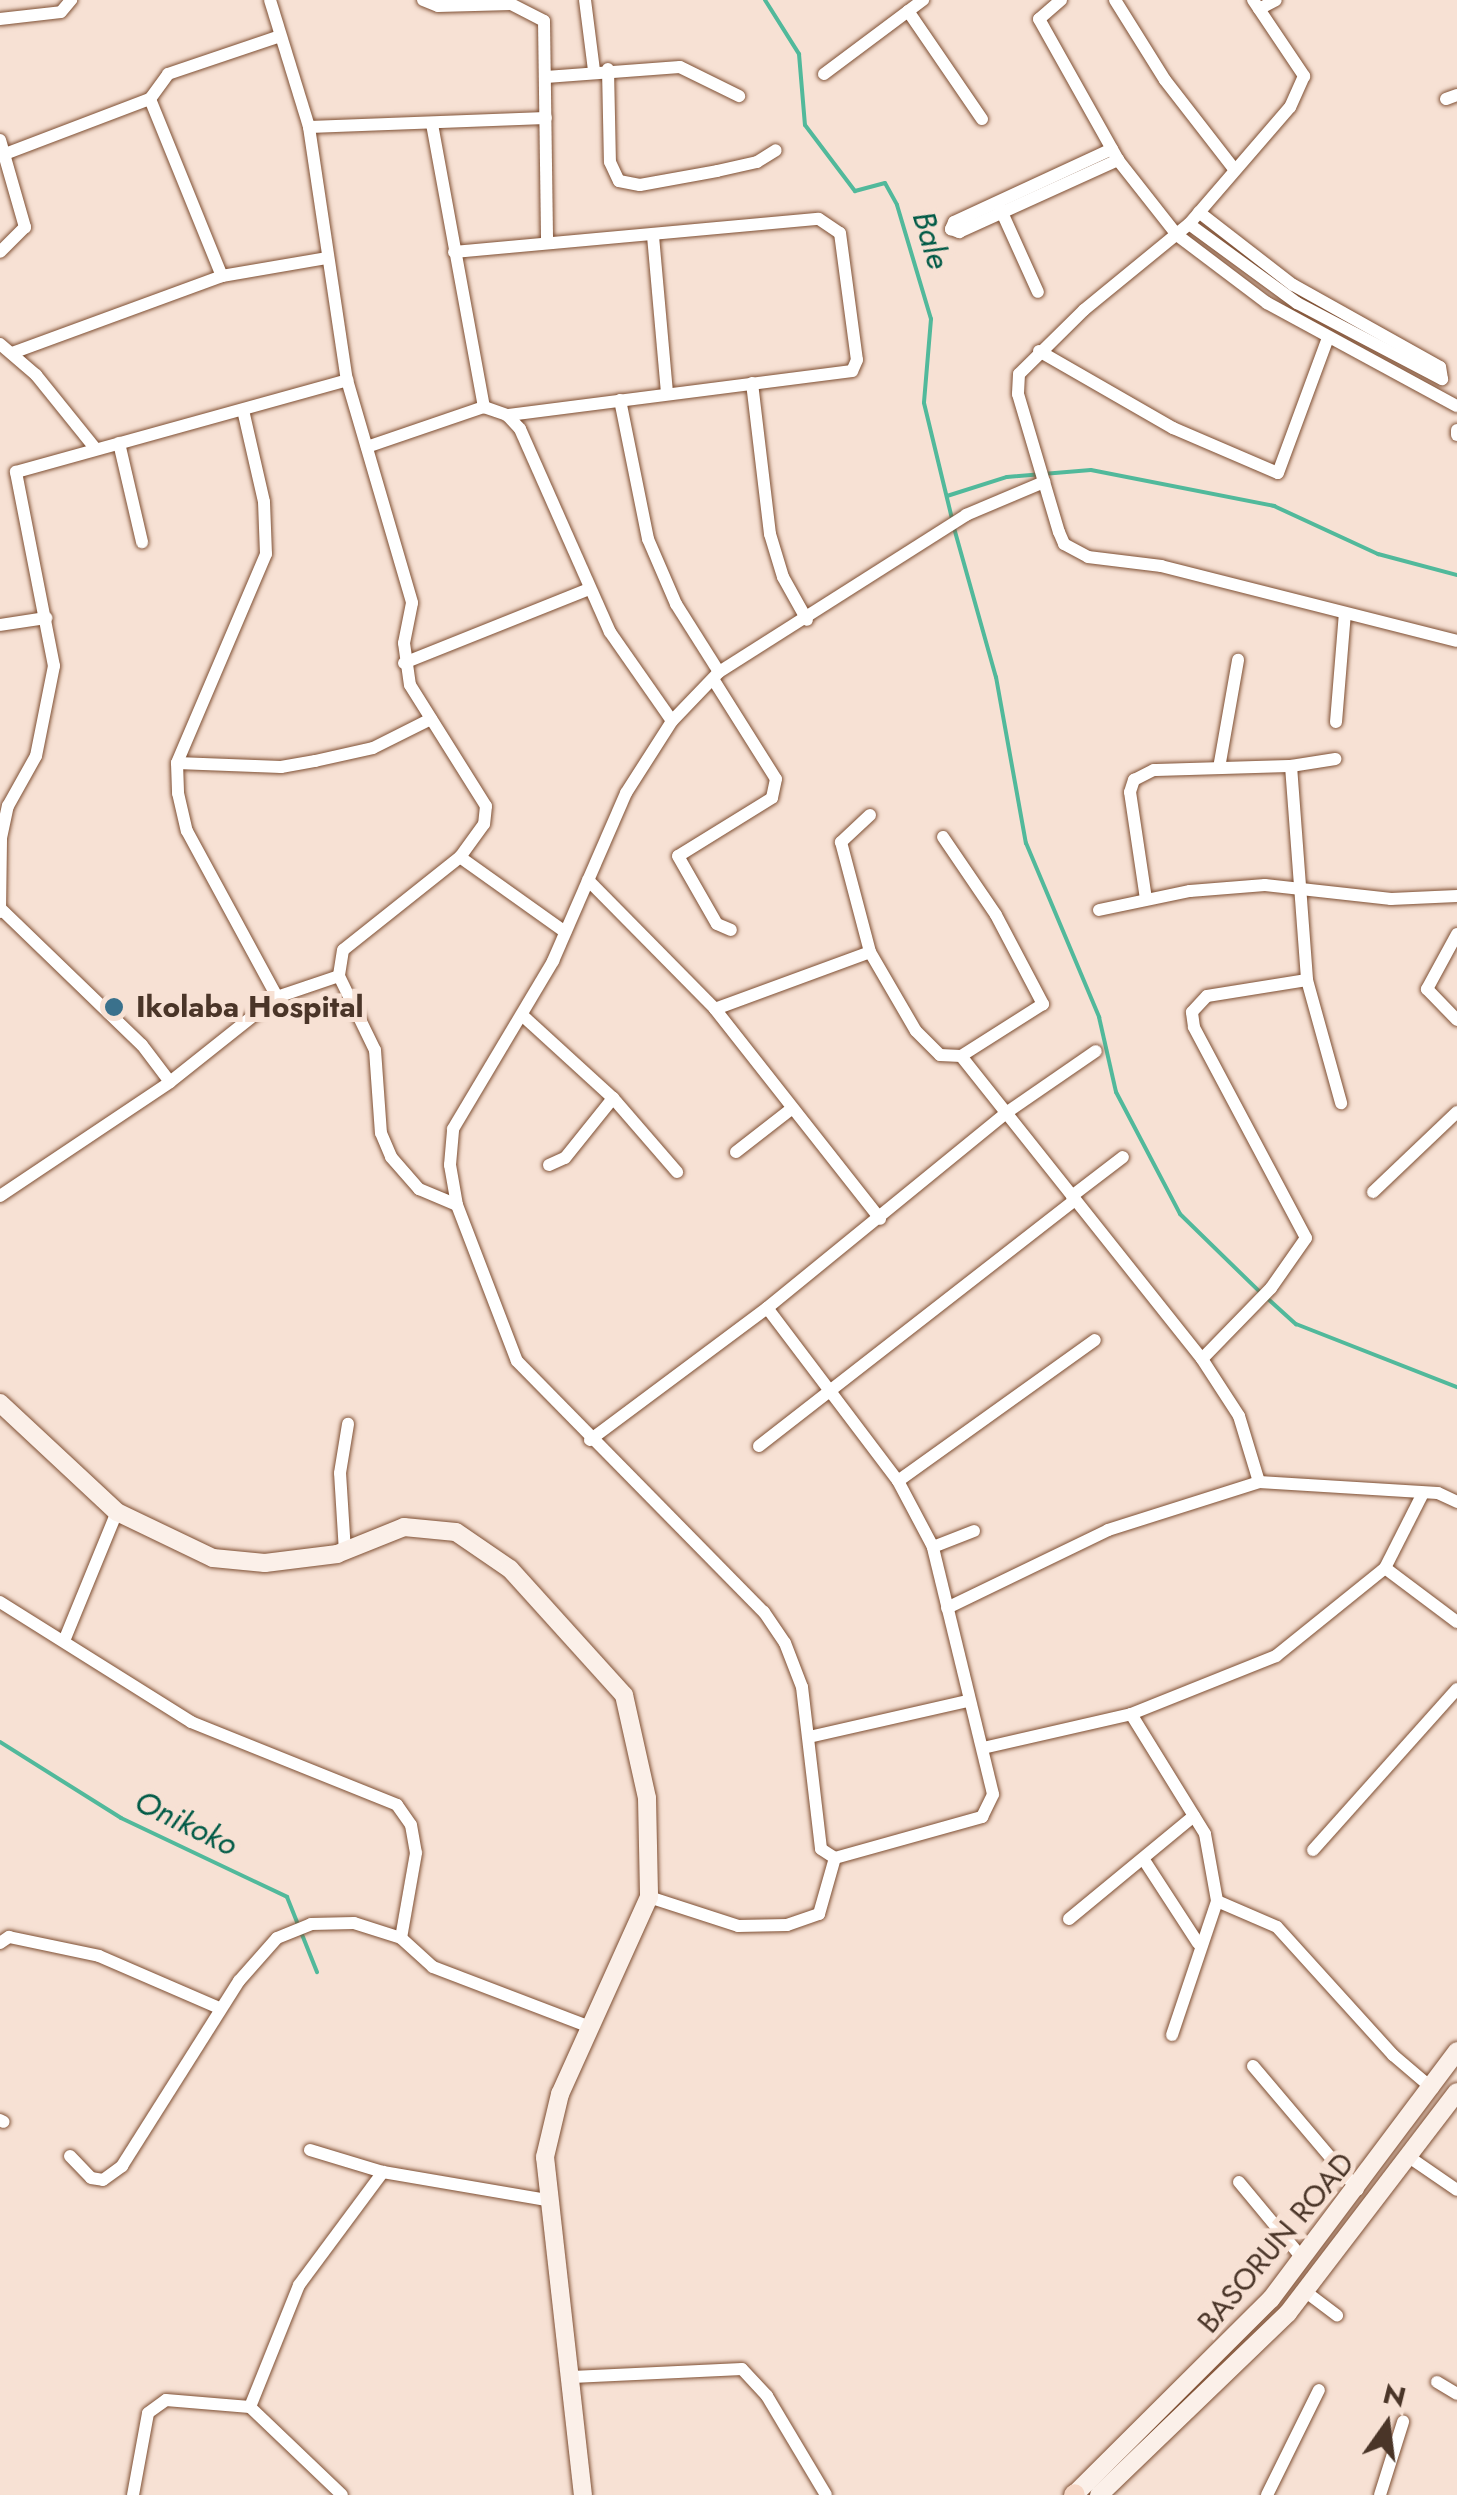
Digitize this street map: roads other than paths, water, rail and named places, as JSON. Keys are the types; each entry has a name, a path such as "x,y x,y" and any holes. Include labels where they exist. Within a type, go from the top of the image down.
{"main road":[{"path":"0,1403 117,1512 212,1558 266,1563 345,1552 404,1527 456,1532 510,1569 603,1665 636,1727 647,1798 650,1898 549,2126 547,2200 572,2377 583,2495"},
{"name":"BASORUN ROAD","path":"1074,2495 1228,2346 1325,2234 1457,2051"},
{"name":"BASORUN ROAD","path":"1099,2495 1306,2292 1457,2092"},
{"path":"1325,2234 1342,2246"}],"street":[{"path":"0,19 61,12 71,0"},
{"path":"270,0 308,127 347,380 412,603 404,663 431,718 486,806 484,824 460,857 358,932 343,950 339,976 376,1050 376,1113 391,1157 419,1189 457,1206"},
{"path":"423,0 530,9 547,30 547,240"},
{"path":"585,0 601,70 610,162 619,181 640,186 718,171 757,162 776,150"},
{"path":"824,74 923,0"},
{"path":"1061,0 1040,19 1115,154 1177,235 1267,303 1457,406"},
{"path":"1116,0 1165,80 1234,169"},
{"path":"1276,0 1256,4 1304,76 1290,108 1190,224 1039,350 1019,374 1018,394 1059,532 1075,553 1161,566 1457,641"},
{"path":"908,11 982,118"},
{"path":"5,154 150,99 168,74 280,36"},
{"path":"546,76 680,68 739,96"},
{"path":"150,99 222,276"},
{"path":"308,127 546,118"},
{"path":"432,124 484,407"},
{"path":"0,140 25,227 0,252"},
{"path":"1038,292 1000,208 1115,154"},
{"path":"1190,224 1297,304 1442,379 1440,367 1294,285 1199,212"},
{"path":"367,448 484,407 507,414 852,371 857,365 836,226 820,219 653,236 547,240 454,252"},
{"path":"653,236 667,392"},
{"path":"94,448 6,349 222,276 327,258"},
{"path":"1039,350 1173,428 1278,473 1328,338"},
{"path":"170,1082 142,1045 1,910 1,838 8,806 36,756 54,666 16,472 347,380"},
{"path":"752,383 770,534 783,577 807,620"},
{"path":"620,400 648,540 676,604 776,779 772,798 678,856 717,924 731,930"},
{"path":"243,410 264,502 266,554 177,763 187,831 277,997"},
{"path":"507,414 540,467 589,589 630,665 672,721"},
{"path":"119,443 142,542"},
{"path":"767,1308 898,1480 933,1547 993,1794 982,1817 836,1858 821,1849 802,1687 774,1626 517,1361 457,1206 450,1165 453,1130 522,1015 565,932 626,794 672,721 716,675 1041,471"},
{"path":"404,663 589,589"},
{"path":"1336,722 1345,613"},
{"path":"0,625 46,618"},
{"path":"1219,768 1238,660"},
{"path":"177,763 298,764 373,748 431,718"},
{"path":"1146,899 1130,792 1134,780 1154,770 1292,766 1335,759"},
{"path":"1292,766 1307,980 1341,1103"},
{"path":"870,815 841,842 870,952 916,1031 947,1059 961,1056 1044,1004 996,914 943,838"},
{"path":"460,857 565,932"},
{"path":"588,880 715,1009 790,1110 880,1219"},
{"path":"1099,910 1146,899 1302,884 1373,898 1457,896"},
{"path":"1457,934 1428,982 1429,996 1457,1020"},
{"path":"715,1009 870,952"},
{"path":"0,1196 170,1082 277,997 339,976"},
{"path":"1202,1359 1301,1252 1306,1231 1194,1027 1192,1012 1207,996 1307,980"},
{"path":"522,1015 612,1098 677,1172"},
{"path":"590,1440 767,1308 1006,1114 1096,1052"},
{"path":"961,1056 1202,1359 1239,1416 1259,1482"},
{"path":"549,1164 565,1158 612,1098"},
{"path":"736,1152 790,1110"},
{"path":"1373,1192 1457,1112"},
{"path":"760,1446 1122,1157"},
{"path":"898,1480 1095,1340"},
{"path":"345,1552 340,1473 348,1424"},
{"path":"947,1608 1108,1530 1259,1482 1423,1493 1457,1502"},
{"path":"984,1748 1131,1714 1276,1656 1385,1568 1423,1493"},
{"path":"64,1641 117,1512"},
{"path":"933,1547 974,1531"},
{"path":"1385,1568 1457,1622"},
{"path":"0,1602 125,1684 221,1737 396,1805 411,1825 416,1853 401,1938"},
{"path":"1313,1850 1457,1690"},
{"path":"809,1737 968,1701"},
{"path":"1131,1714 1205,1834 1217,1900 1198,1943 1172,2035"},
{"path":"1069,1919 1194,1816"},
{"path":"650,1898 738,1926 788,1925 818,1914 836,1858"},
{"path":"1144,1860 1198,1943"},
{"path":"1217,1900 1276,1927 1393,2055 1433,2089"},
{"path":"70,2156 91,2178 103,2180 122,2166 219,2008 267,1948 292,1930 333,1920 401,1938 433,1967 590,2027"},
{"path":"0,1943 9,1938 100,1956 219,2008"},
{"path":"1252,2066 1358,2190"},
{"path":"310,2150 383,2172 547,2200"},
{"path":"1409,2157 1457,2190"},
{"path":"250,2408 298,2285 383,2172"},
{"path":"1239,2182 1303,2259"},
{"path":"1306,2292 1337,2315"},
{"path":"572,2377 742,2369 767,2396 826,2495"},
{"path":"1437,2382 1457,2394"},
{"path":"1266,2495 1319,2390"},
{"path":"133,2495 155,2404 250,2408 342,2495"},
{"path":"1380,2495 1404,2422"}],"waterway":[{"name":"Bale","path":"765,0 799,54 805,125 855,191 885,183 897,205 931,319 924,403 952,519"},
{"path":"947,496 1007,477 1091,470 1274,506 1378,554 1457,575"},
{"path":"954,528 996,677 1026,843 1099,1017 1116,1092 1180,1214 1261,1293"},
{"path":"1268,1299 1296,1324 1457,1387"},
{"name":"Onikoko","path":"0,1742 121,1818 287,1897 317,1972"}],"place":[{"name":"Ikolaba Hospital","path":"114,1007"}]}
